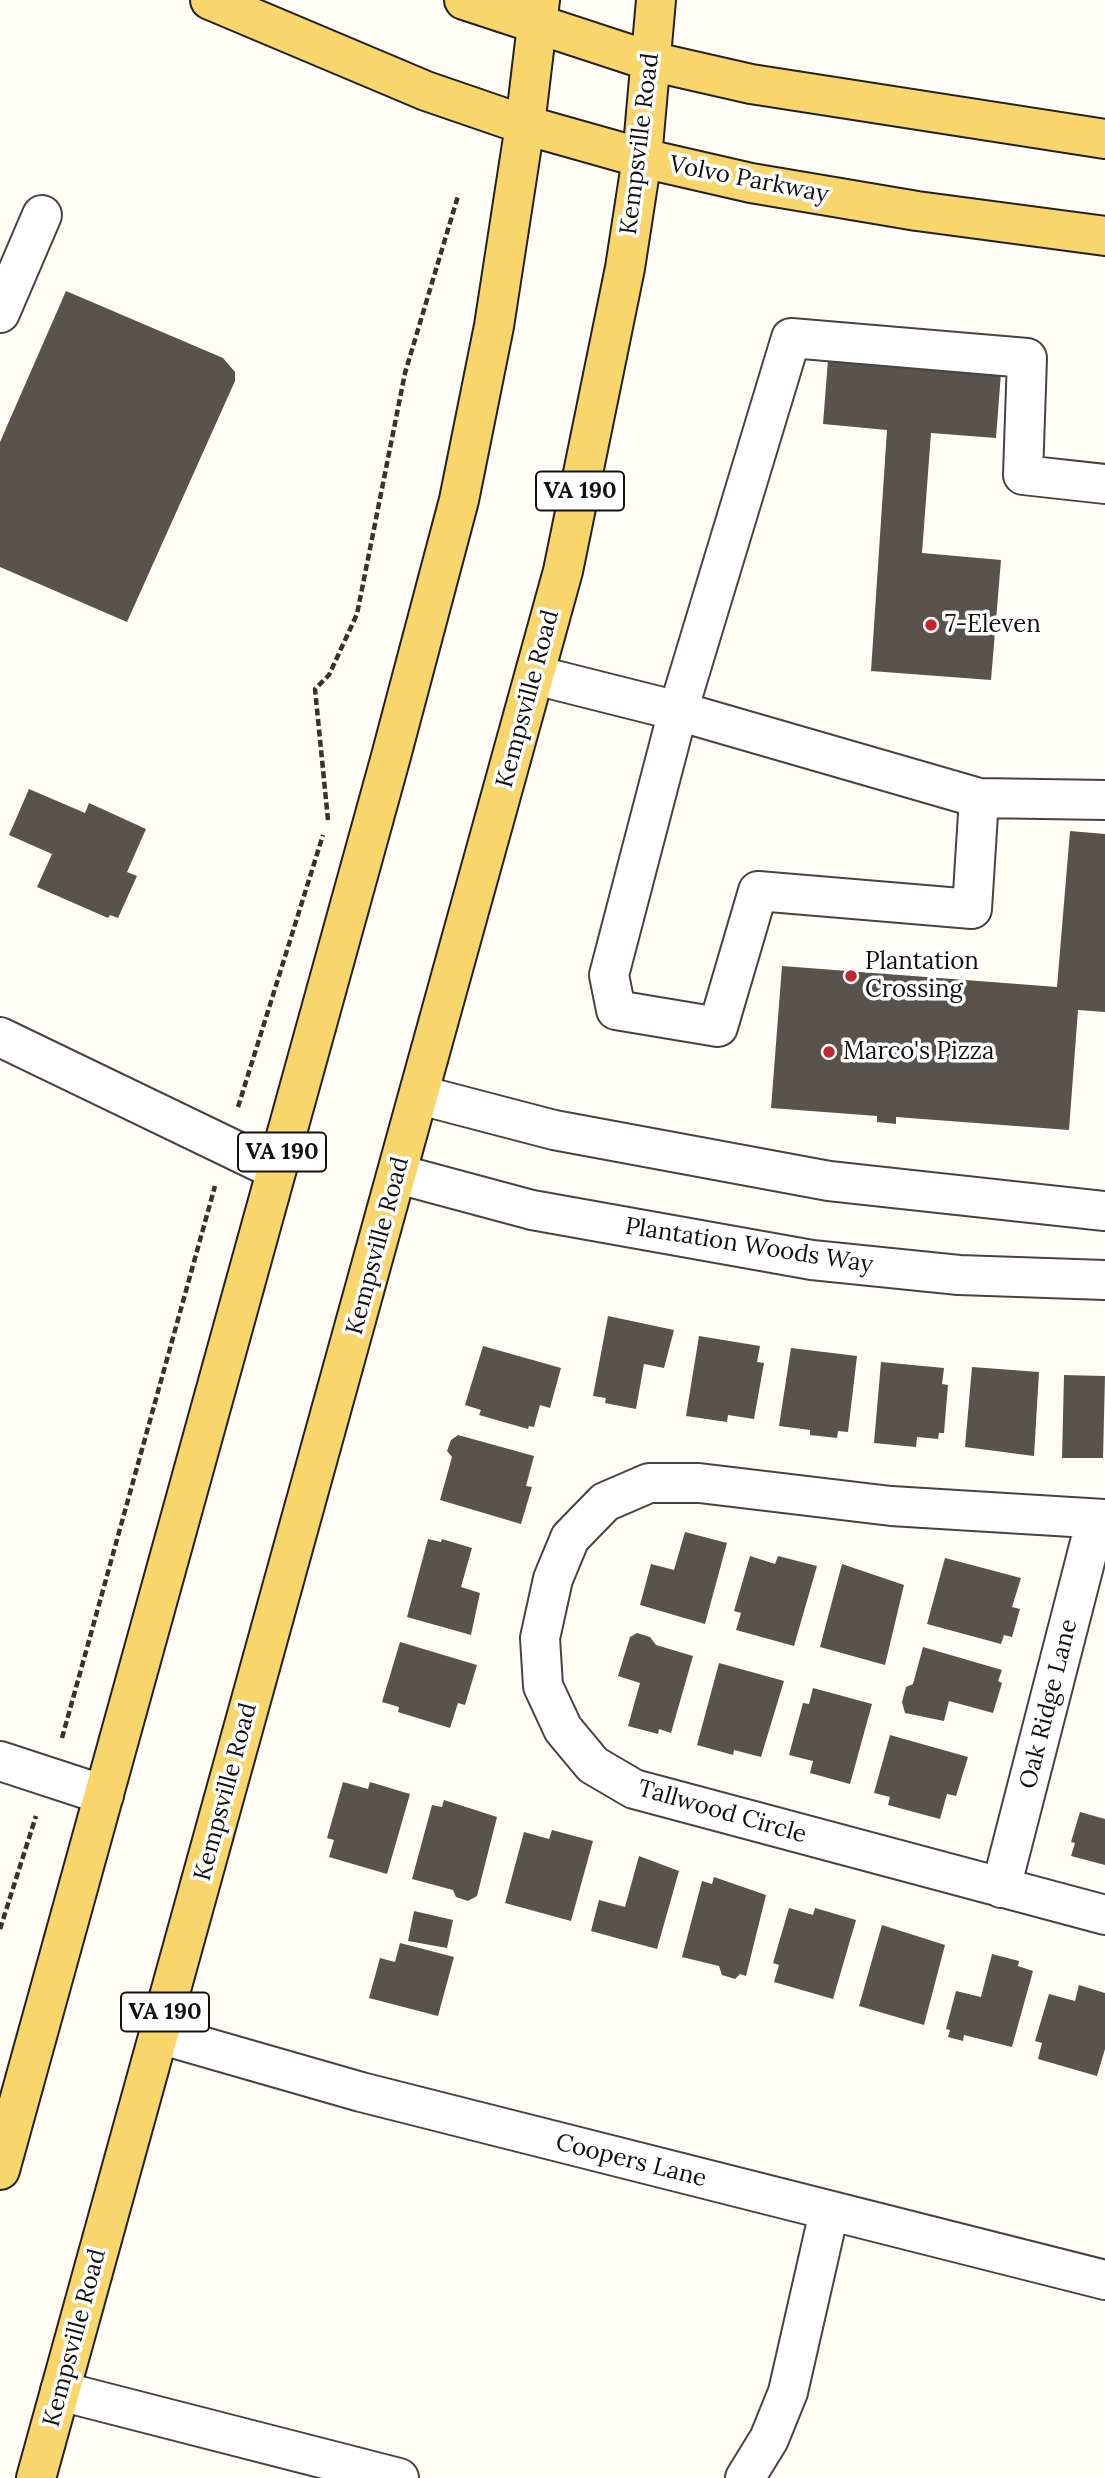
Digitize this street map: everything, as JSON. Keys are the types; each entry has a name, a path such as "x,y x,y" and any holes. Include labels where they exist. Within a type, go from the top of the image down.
{"main road":[{"name":"Volvo Parkway","path":"210,0 414,87 525,125 642,158 751,183 892,207 1105,236"},
{"path":"464,0 539,13 650,61 751,85 1105,139"},
{"name":"Kempsville Road","path":"36,2478 563,571 599,401 642,158 656,0"},
{"name":"VA 190","path":"0,2170 459,500 494,326 539,13"}],"street":[{"path":"0,313 41,215"},
{"path":"979,798 972,909 758,891 718,1027 616,1010 609,975 678,711 790,338 1027,358 1023,475 1105,484"},
{"path":"536,675 678,711 979,798 1105,800"},
{"path":"0,1037 276,1170"},
{"path":"420,1095 555,1130 829,1181 1105,1211"},
{"name":"Plantation Woods Way","path":"398,1174 532,1210 812,1260 959,1275 1105,1280"},
{"name":"Tallwood Circle","path":"1100,1519 891,1506 699,1483 649,1483 605,1502 570,1538 553,1579 540,1638 543,1686 563,1730 593,1765 634,1789 1105,1915"},
{"name":"Oak Ridge Lane","path":"1001,1888 1100,1519"},
{"path":"0,1761 104,1795"},
{"name":"Coopers Lane","path":"159,2034 361,2092 1105,2280"},
{"path":"745,2478 769,2439 788,2392 829,2212"},
{"path":"60,2391 399,2478"}],"path":[{"path":"0,1929 67,1723 227,1146 329,817 314,688 329,675 357,614 405,373 457,196"}],"building":[{"path":"66,291 223,358 235,372 235,381 127,622 0,567 0,442"},
{"name":"7-Eleven","path":"829,347 1002,360 996,438 931,433 922,553 1001,560 991,680 871,671 887,430 823,424"},
{"path":"29,789 85,813 89,803 146,829 127,872 137,876 118,918 110,915 108,918 37,887 52,854 9,835"},
{"name":"Plantation Crossing","path":"1070,831 1105,834 1105,1012 1078,1010 1069,1130 896,1117 896,1124 877,1122 877,1116 771,1108 782,966 1057,987"},
{"path":"608,1316 674,1330 664,1368 644,1364 636,1409 605,1403 606,1398 593,1396"},
{"path":"699,1336 760,1346 757,1362 764,1363 754,1419 728,1415 727,1422 686,1416"},
{"path":"483,1346 561,1368 550,1408 540,1405 534,1427 529,1426 528,1429 479,1415 481,1410 465,1405"},
{"path":"791,1348 857,1356 848,1432 838,1431 837,1438 810,1435 810,1430 779,1426"},
{"path":"881,1362 944,1368 942,1384 948,1385 944,1433 939,1433 938,1439 917,1437 916,1447 874,1443"},
{"path":"972,1367 1039,1372 1034,1456 965,1447"},
{"path":"1064,1375 1105,1376 1103,1458 1062,1458"},
{"path":"458,1435 534,1456 526,1486 532,1487 521,1524 440,1500 452,1457 447,1451 451,1440"},
{"path":"685,1532 727,1543 705,1624 640,1605 651,1564 674,1570"},
{"path":"428,1539 441,1542 442,1539 472,1548 461,1587 480,1593 471,1635 407,1617"},
{"path":"750,1556 775,1564 778,1556 817,1566 794,1646 736,1630 741,1613 734,1611"},
{"path":"945,1558 1021,1578 1012,1607 1020,1609 1012,1637 1004,1635 1001,1644 927,1624"},
{"path":"842,1564 904,1585 885,1665 820,1647"},
{"path":"637,1633 650,1637 656,1645 693,1656 671,1733 659,1729 658,1734 628,1726 640,1683 618,1676 630,1637"},
{"path":"400,1642 477,1665 465,1705 458,1703 450,1728 398,1712 399,1707 382,1702"},
{"path":"923,1647 1002,1670 998,1681 1002,1683 993,1713 949,1701 944,1721 905,1713 902,1702 906,1687 913,1684"},
{"path":"719,1663 784,1681 761,1757 734,1750 733,1755 697,1745"},
{"path":"813,1688 872,1704 850,1784 810,1773 813,1761 789,1755 803,1703 809,1704"},
{"path":"890,1735 968,1757 956,1796 947,1794 940,1819 888,1805 890,1797 874,1793"},
{"path":"343,1782 368,1789 370,1782 410,1794 387,1874 329,1857 334,1840 327,1838"},
{"path":"444,1800 497,1817 477,1896 468,1901 456,1897 453,1890 412,1879 432,1805 442,1807"},
{"path":"1080,1812 1105,1819 1105,1865 1071,1856 1075,1843 1071,1842"},
{"path":"552,1830 593,1841 571,1921 505,1903 524,1832 549,1839"},
{"path":"639,1856 679,1871 657,1949 591,1931 599,1900 625,1907"},
{"path":"714,1877 766,1895 746,1976 740,1974 735,1979 722,1975 719,1966 682,1957 702,1881 712,1884"},
{"path":"789,1908 813,1915 815,1908 856,1920 833,1999 774,1982 779,1965 773,1963"},
{"path":"414,1911 453,1920 447,1948 408,1941"},
{"path":"882,1925 945,1945 924,2025 859,2006"},
{"path":"400,1943 454,1957 438,2016 369,1998 380,1958 395,1962"},
{"path":"992,1954 1019,1961 1018,1966 1033,1971 1012,2047 964,2035 963,2041 948,2037 950,2030 946,2029 956,1991 981,1997"},
{"path":"1079,1985 1105,1993 1105,2049 1097,2076 1038,2059 1042,2043 1035,2041 1049,1994 1075,2001"}],"place":[{"name":"7-Eleven","path":"931,625"},
{"name":"Plantation Crossing","path":"851,976"},
{"name":"Marco's Pizza","path":"829,1052"}]}
